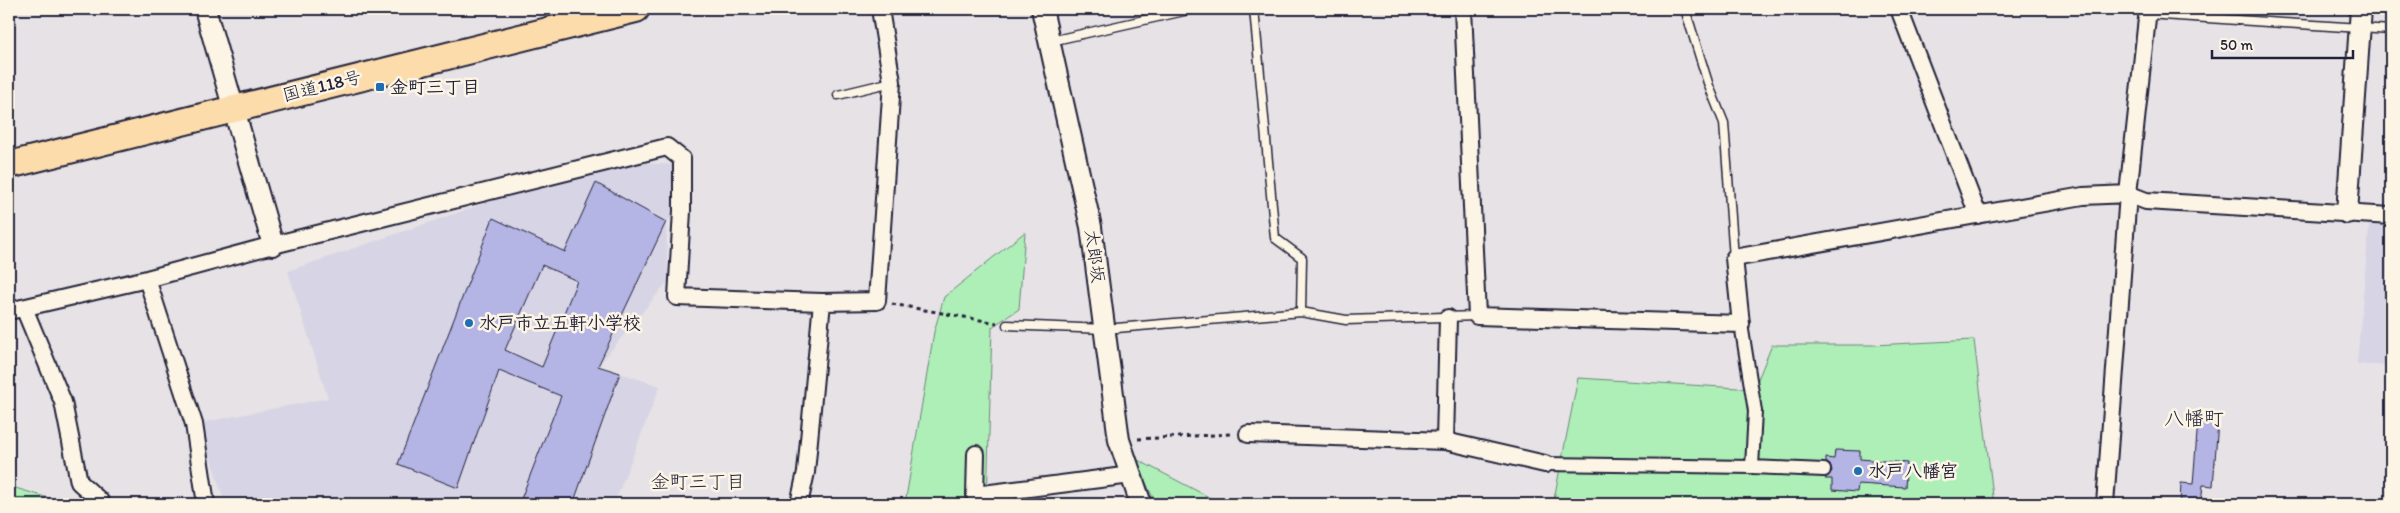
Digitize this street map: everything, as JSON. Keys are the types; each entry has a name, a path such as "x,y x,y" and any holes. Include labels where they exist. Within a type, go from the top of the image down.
{"highway":[{"name":"国道118号","path":"9,164 636,9"}],"street":[{"path":"205,9 232,109 273,245"},
{"path":"100,501 79,482 63,402 16,310 146,279 273,245 667,147 682,160 682,211 677,297 822,302 877,301 892,82 880,9"},
{"name":"太郎坂","path":"1042,9 1051,41 1092,227 1119,440 1141,504"},
{"path":"1463,9 1477,316 1741,324"},
{"path":"1899,9 1978,215"},
{"path":"2105,504 2128,194 2148,12"},
{"path":"2347,213 2360,18"},
{"path":"1752,467 1755,411 1741,324 1734,258 2083,196 2128,194 2146,201 2391,216"},
{"path":"146,279 194,424 206,504"},
{"path":"799,504 806,472 822,302"},
{"path":"1445,441 1448,318"},
{"path":"1248,434 1445,441 1545,464 1824,470"},
{"path":"976,454 976,500 1131,475"}],"lane":[{"path":"1051,41 1193,9"},
{"path":"1254,9 1275,238 1302,258 1301,312"},
{"path":"1685,9 1709,86 1724,123 1734,258"},
{"path":"2148,12 2360,18 2391,30"},
{"path":"838,95 892,82"},
{"path":"1007,325 1105,329 1301,312 1346,320 1477,316"}],"path":[{"path":"877,301 1007,325"},
{"path":"1119,440 1248,434"}],"shaded area":[{"name":"水戸市立五軒小学校","path":"609,161 677,165 682,211 666,222 668,281 598,366 660,386 614,504 225,504 200,423 328,398 288,271"},
{"path":"2370,218 2391,220 2391,366 2357,364"}],"green space":[{"path":"1025,232 1019,309 992,327 987,504 905,504 934,332 944,297"},
{"path":"1974,340 1994,504 1553,504 1578,378 1754,389 1772,345 1873,345"},
{"path":"1134,458 1222,504 1156,504"},
{"path":"9,486 68,504 9,504"}],"building":[{"path":"596,183 666,222 598,366 620,373 573,504 519,504 561,396 499,371 458,488 398,464 493,218 565,252","holes":["542,265 577,281 542,367 505,350"]},
{"path":"2198,420 2218,422 2213,486 2203,485 2201,504 2180,504 2181,483 2193,484"},
{"path":"1835,450 1860,451 1860,459 1907,463 1905,487 1858,484 1857,492 1832,490 1832,479 1825,479 1832,471 1831,466 1826,462 1826,458 1834,459"}],"place":[{"name":"金町三丁目","path":"380,87"},
{"name":"水戸市立五軒小学校","path":"469,323"},
{"name":"水戸八幡宮","path":"1858,471"}],"district":[{"name":"八幡町","path":"2194,418"},
{"name":"金町三丁目","path":"698,481"}]}
